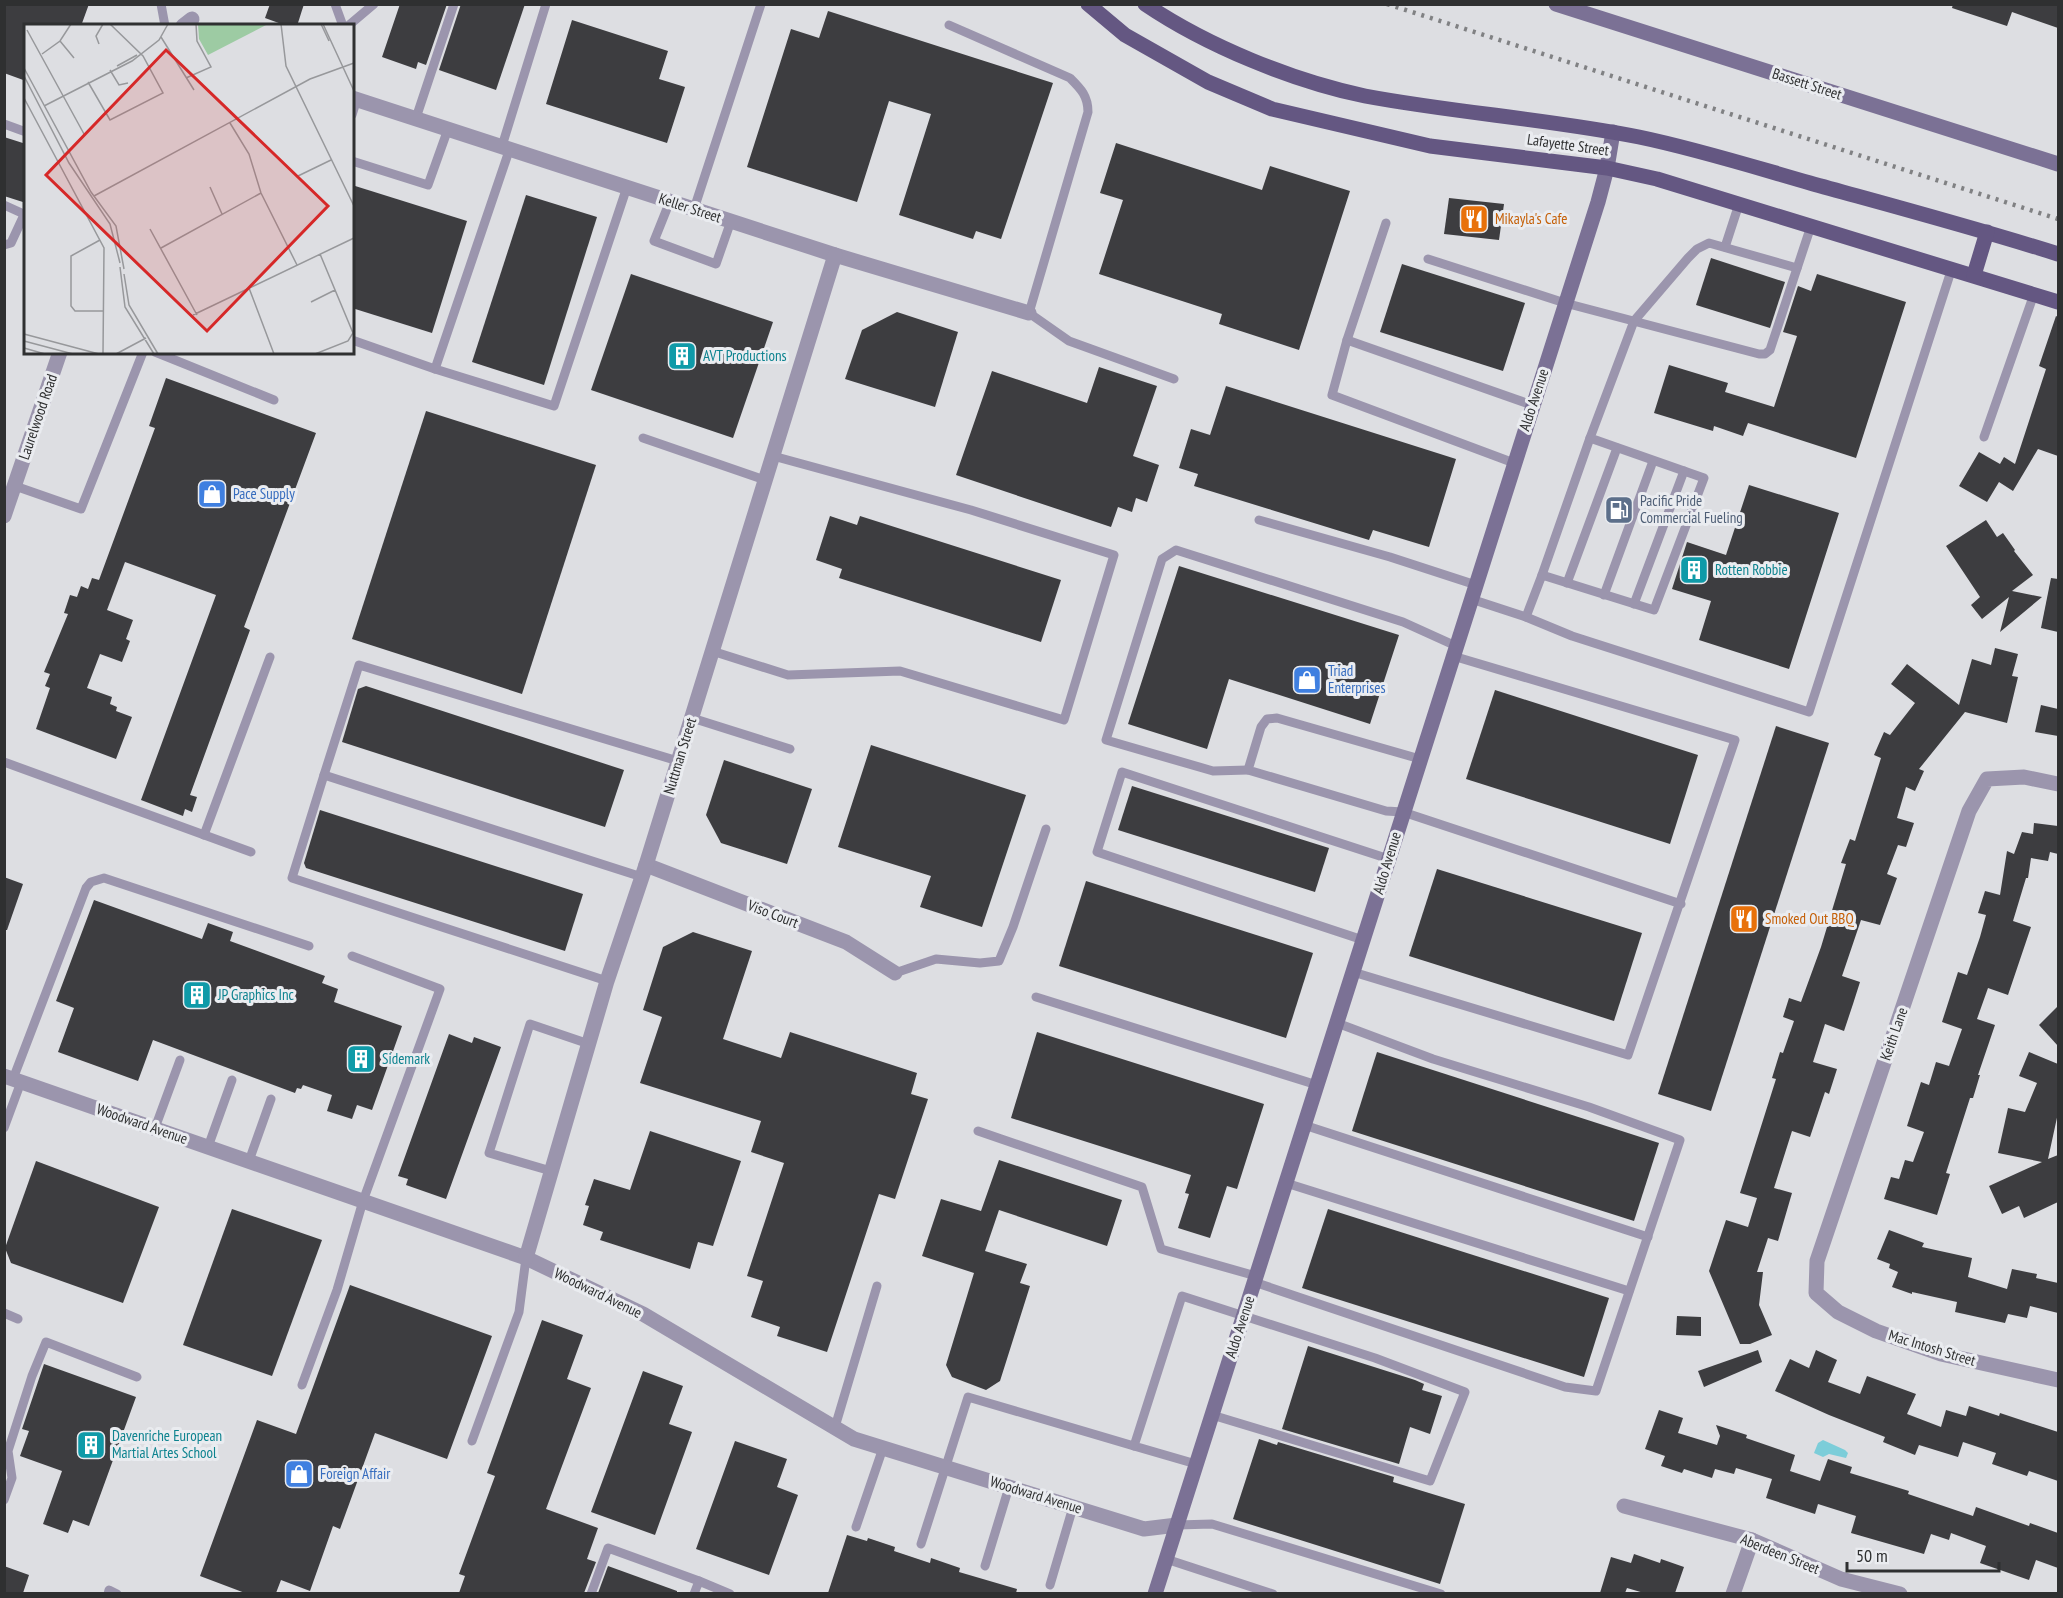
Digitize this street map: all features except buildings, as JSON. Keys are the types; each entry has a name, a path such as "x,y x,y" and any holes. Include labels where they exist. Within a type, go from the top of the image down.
{"main road":[{"name":"Lafayette Street","path":"1088,4 1125,35 1208,82 1272,109 1430,146 1607,168 1657,179 2058,302"},
{"name":"Lafayette Street","path":"1145,4 1202,37 1250,59 1320,85 1364,96 1613,132 1670,144 1987,232 2058,254"},
{"path":"1974,275 1987,232"}],"street":[{"name":"Bassett Street","path":"1556,4 2058,164"},
{"name":"Keller Street","path":"355,98 694,210 1029,314"},
{"name":"Aldo Avenue","path":"1155,1593 1565,303 1607,168 1613,132"},
{"name":"Nuttman Street","path":"526,1258 607,981 644,871 835,255"},
{"name":"Laurelwood Road","path":"4,516 59,354"},
{"name":"Keith Lane","path":"1816,1293 1817,1261 1969,812 1987,779 2024,777 2058,784"},
{"name":"Viso Court","path":"644,871 846,942 895,973"},
{"name":"Woodward Avenue","path":"13,1079 526,1258 643,1314 854,1439 1144,1529 1177,1525"},
{"name":"Mac Intosh Street","path":"1816,1293 1838,1312 1876,1330 1941,1354 2058,1380"},
{"name":"Aberdeen Street","path":"1624,1506 1752,1540 1841,1579 1900,1593"},
{"path":"1733,1593 1752,1540"}],"lane":[{"path":"161,4 165,24"},
{"path":"335,4 342,24"},
{"path":"350,24 374,4"},
{"path":"416,118 454,4"},
{"path":"435,369 506,147 546,4"},
{"path":"694,210 761,4"},
{"path":"949,25 1070,78 1082,90 1088,102 1088,112 1029,314 1069,341 1174,379"},
{"path":"4,124 24,131"},
{"path":"354,162 428,185 448,129"},
{"path":"354,341 554,406 627,187"},
{"path":"670,201 654,241 716,264 731,221"},
{"path":"1725,247 1740,204"},
{"path":"4,205 24,215"},
{"path":"4,245 11,243 24,217"},
{"path":"1386,223 1347,340 1332,395 1514,463"},
{"path":"1428,259 1565,303 1766,354 1770,350 1811,225"},
{"path":"1526,616 1634,321 1697,249 1709,243 1797,268"},
{"path":"1259,520 1390,557 1572,636 1809,712 1952,268"},
{"path":"1984,437 2034,294"},
{"path":"1347,340 1532,405"},
{"path":"15,486 81,509 142,354"},
{"path":"160,354 274,400"},
{"path":"643,438 765,480"},
{"path":"1542,575 1654,610 1704,478 1590,438"},
{"path":"1567,583 1617,448"},
{"path":"712,651 788,675 900,671 1064,720 1114,555 971,510 772,456"},
{"path":"1604,595 1653,460"},
{"path":"1634,604 1684,471"},
{"path":"1353,972 1628,1055 1681,904 1735,740 1455,651 1404,622 1176,550 1162,559 1106,740 1213,771 1248,770 1386,811 1403,812 1681,904"},
{"path":"204,835 270,657"},
{"path":"607,981 292,878 359,665 678,761"},
{"path":"692,718 790,749"},
{"path":"1248,770 1261,727 1267,719 1277,718 1420,759"},
{"path":"4,762 251,852"},
{"path":"1363,940 1097,852 1122,772 1389,859"},
{"path":"324,775 644,871"},
{"path":"895,973 936,959 980,963 999,961 1046,829"},
{"path":"4,1128 13,1079 86,888 97,879 104,878 309,946"},
{"path":"302,1385 337,1290 363,1201 440,989 352,956"},
{"path":"1036,997 1317,1085"},
{"path":"978,1131 1142,1187 1161,1249 1255,1279 1565,1387 1596,1391 1680,1140 1589,1107 1433,1059 1336,1023"},
{"path":"551,1171 489,1153 530,1024 589,1044"},
{"path":"155,1128 180,1060"},
{"path":"208,1147 232,1080"},
{"path":"249,1161 271,1099"},
{"path":"1304,1125 1647,1237"},
{"path":"1286,1183 1629,1292"},
{"path":"472,1441 519,1312 526,1258"},
{"path":"835,1428 877,1286"},
{"path":"1134,1446 1182,1296 1375,1358 1465,1392 1430,1481 1212,1415"},
{"path":"4,1313 18,1319"},
{"path":"4,1500 12,1478 8,1451 32,1376 46,1342 137,1377"},
{"path":"921,1544 968,1396 1196,1464"},
{"path":"856,1527 882,1448"},
{"path":"985,1566 1009,1487"},
{"path":"1050,1585 1073,1507"},
{"path":"1177,1525 1212,1524 1441,1593"},
{"path":"591,1593 608,1548 730,1593"},
{"path":"1166,1558 1273,1593"},
{"path":"694,1593 699,1581"},
{"path":"108,1593 109,1590 117,1593"}],"water":[{"path":"1823,1440 1845,1450 1848,1453 1846,1458 1829,1454 1823,1457 1814,1453 1818,1443"}],"railway":[{"path":"1387,4 2058,219"}],"place":[{"name":"Mikayla's Cafe","path":"1474,219"},
{"name":"AVT Productions","path":"682,356"},
{"name":"Pace Supply","path":"212,494"},
{"name":"Pacific Pride Commercial Fueling","path":"1619,510"},
{"name":"Rotten Robbie","path":"1694,570"},
{"name":"Triad Enterprises","path":"1307,680"},
{"name":"Smoked Out BBQ","path":"1744,919"},
{"name":"JP Graphics Inc","path":"197,995"},
{"name":"Sidemark","path":"361,1059"},
{"name":"Davenriche European Martial Artes School","path":"91,1445"},
{"name":"Foreign Affair","path":"299,1474"}]}
